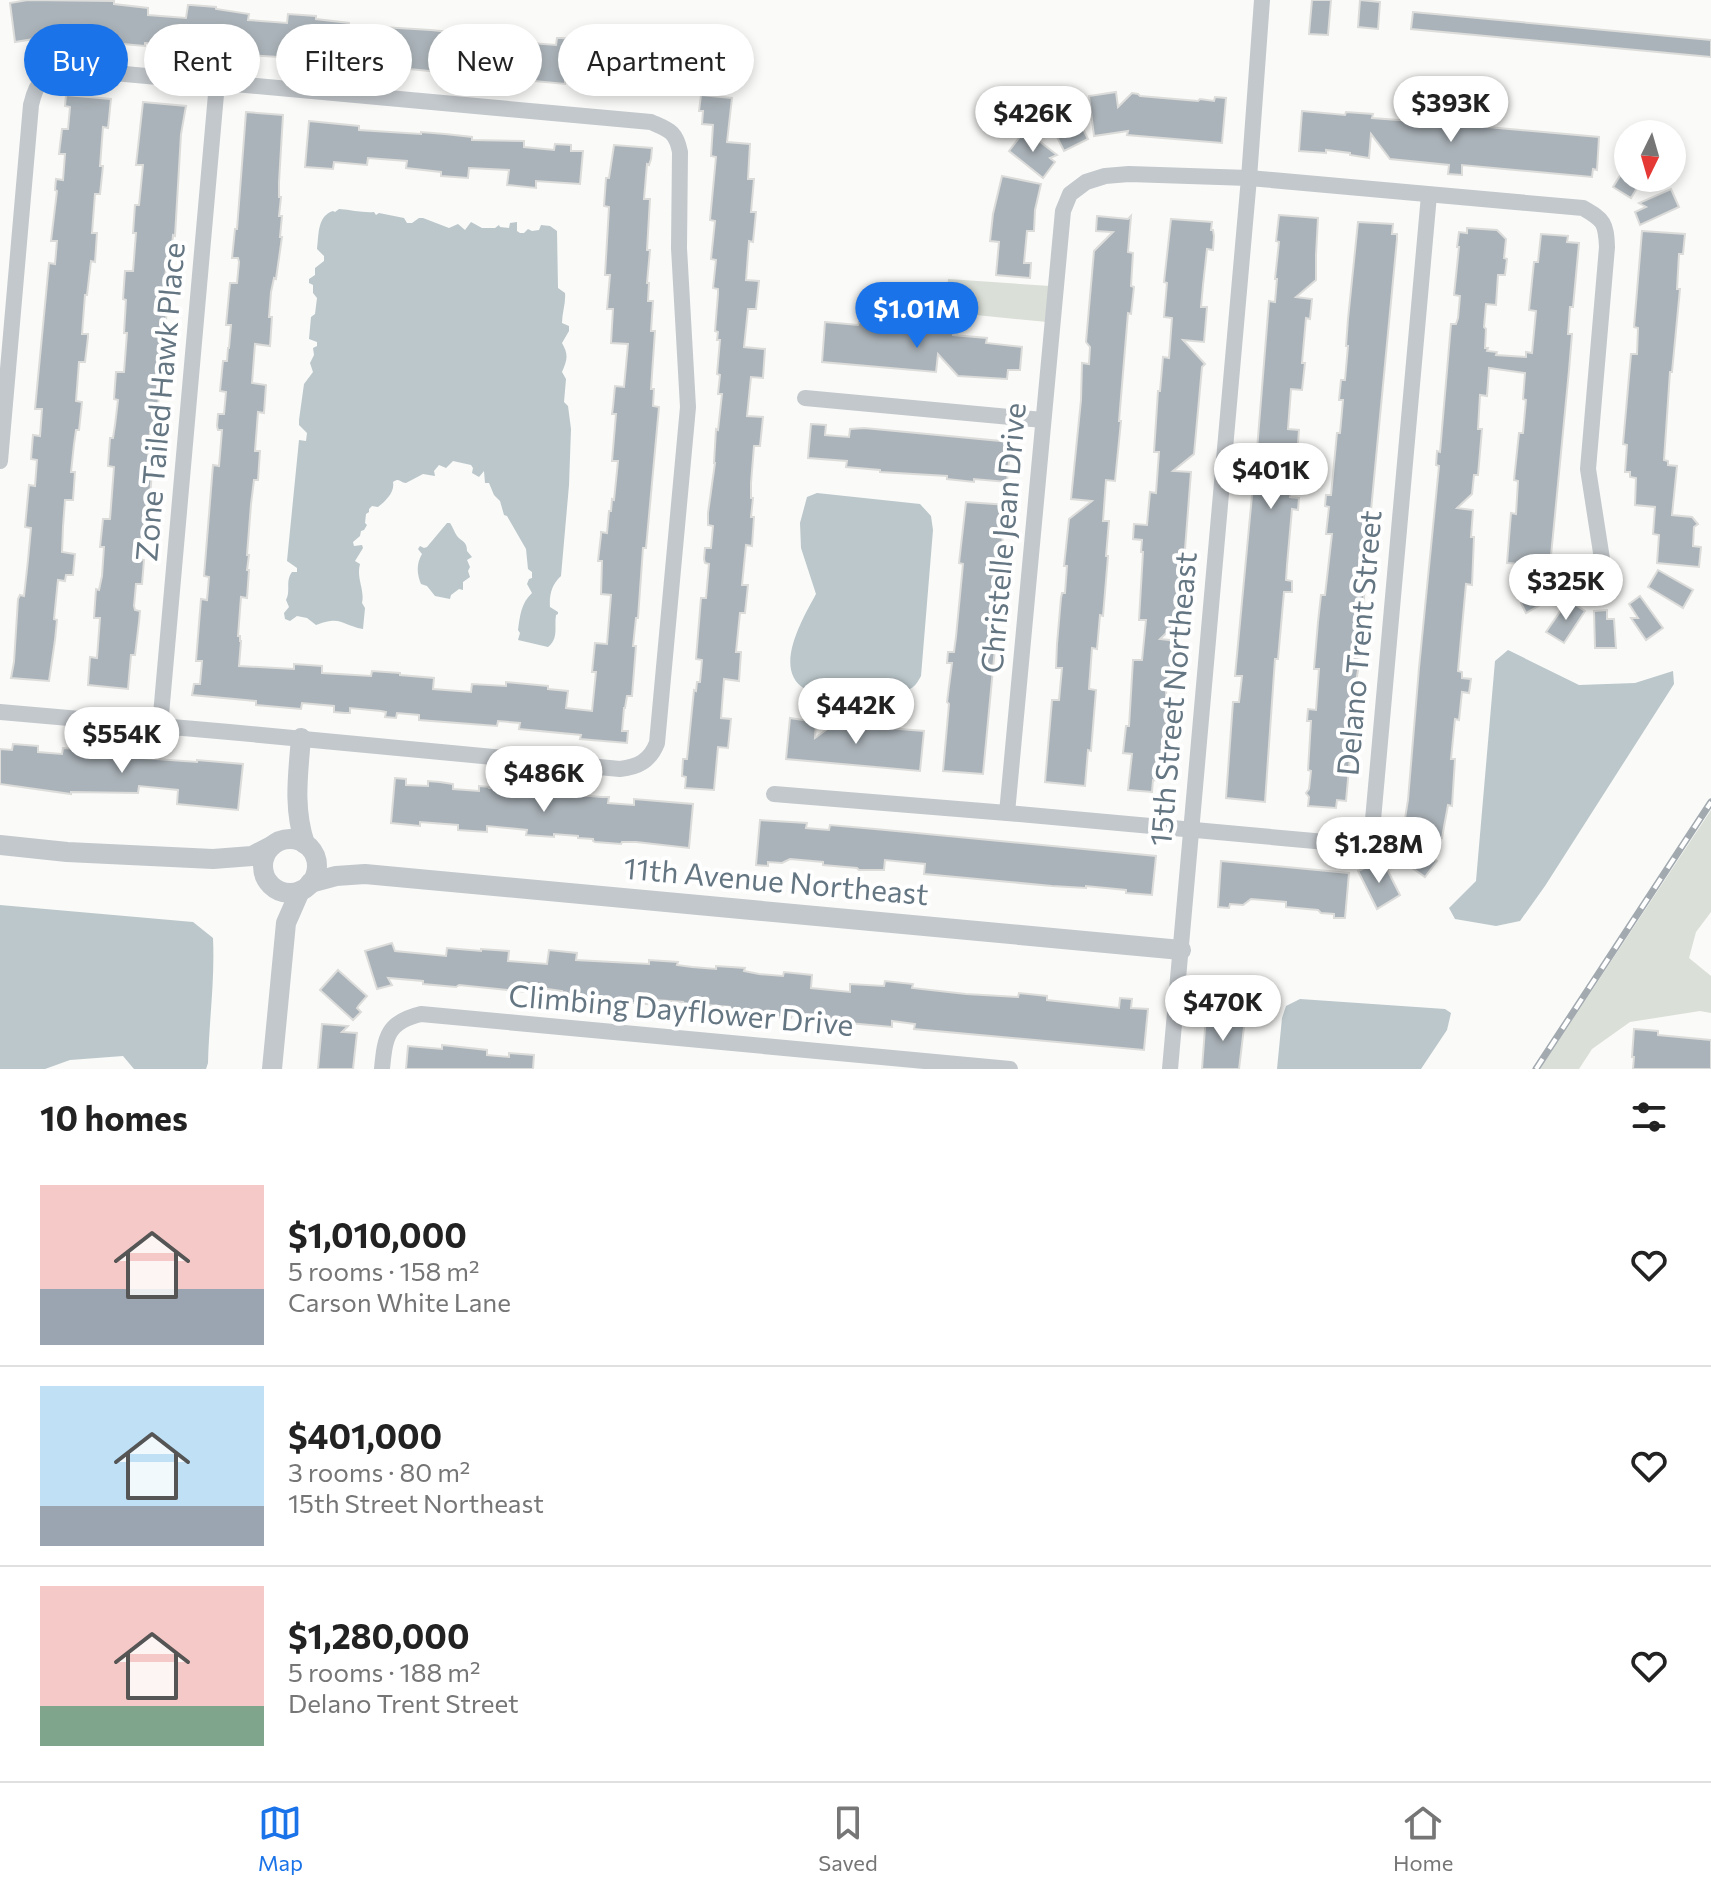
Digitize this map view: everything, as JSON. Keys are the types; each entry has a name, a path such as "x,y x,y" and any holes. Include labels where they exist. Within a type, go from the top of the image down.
{"street":[{"name":"15th Street Northeast","path":"1170,1069 1262,0"},
{"path":"0,461 34,91 51,72 70,69 144,76"},
{"path":"0,712 620,769 633,768 653,753 657,743 688,407 679,248 680,152 677,139 669,130 651,122 260,87"},
{"name":"Zone Tailed Hawk Place","path":"160,726 216,96"},
{"name":"Christelle Jean Drive","path":"1007,813 1063,211 1070,194 1086,182 1105,176 1129,174 1249,178 1583,208 1601,218 1606,230 1607,247 1588,469 1602,559"},
{"name":"Delano Trent Street","path":"774,794 1348,844 1359,841 1373,820 1429,195"},
{"path":"805,398 1043,420"},
{"path":"286,923 317,867 298,817 301,738"},
{"path":"272,1069 286,923 283,906 263,870 263,861 291,820 297,797"},
{"path":"0,845 67,852 213,859 252,856 277,843 293,839 309,847"},
{"name":"11th Avenue Northeast","path":"309,847 324,860 365,874"},
{"path":"213,859 242,867 288,892 305,887"},
{"name":"11th Avenue Northeast","path":"305,887 336,876 365,874 1181,950"},
{"name":"Climbing Dayflower Drive","path":"382,1069 387,1036 394,1026 405,1018 421,1014 1010,1069"}],"shaded area":[{"path":"339,209 404,218 407,223 423,218 449,228 458,224 465,230 471,222 482,228 499,225 509,228 510,223 517,222 520,233 528,229 539,230 541,225 557,231 558,288 565,293 562,323 569,326 562,343 566,358 562,372 566,379 564,402 568,406 571,429 561,576 553,586 550,598 550,607 558,614 555,636 548,647 518,640 522,610 532,593 527,584 532,572 528,569 526,549 504,515 489,483 485,483 484,471 479,477 472,473 471,465 453,461 446,468 439,465 434,471 435,476 423,474 406,483 399,480 393,482 387,499 378,507 372,506 366,514 367,525 353,542 354,546 362,545 363,548 355,561 360,564 362,603 365,608 363,629 336,621 316,625 307,618 297,616 290,621 285,619 284,613 289,607 286,600 289,579 292,572 297,572 297,568 287,561 299,440 306,441 307,433 299,425 299,420 304,384 313,372 310,363 313,348 317,346 317,342 309,339 317,298 309,279 315,275 315,268 324,261 324,256 317,249 321,222 328,213"},
{"path":"948,279 1050,286 1047,322 946,312"},
{"path":"817,493 920,504 931,516 933,530 921,676 908,690 886,694 843,693 805,689 795,680 791,670 793,643 816,594 801,548 800,523 807,497"},
{"path":"447,523 465,543 472,557 467,560 470,577 463,582 463,590 459,589 450,599 435,596 421,584 418,569 422,554 418,549 420,546 427,547"},
{"path":"1508,650 1579,685 1635,683 1673,671 1674,684 1520,921 1496,926 1455,919 1449,908 1476,881 1495,661"},
{"path":"1711,810 1711,912 1696,932 1689,958 1711,976 1711,1013 1700,1011 1630,1022 1592,1049 1579,1069 1540,1069"},
{"path":"0,905 193,922 213,938 213,985 206,1069 134,1069 123,1056 70,1060 45,1069 0,1069"},
{"path":"1300,999 1445,1009 1451,1013 1447,1030 1421,1069 1277,1069 1282,1018 1286,1006"}],"building":[{"path":"28,0 114,1 114,4 148,8 148,15 186,18 188,5 191,5 249,14 248,20 287,23 288,14 316,16 316,19 349,24 276,24 276,57 260,56 260,24 144,24 144,46 128,45 128,24 24,24 24,41 15,42 10,3"},
{"path":"1312,0 1331,0 1328,35 1309,34"},
{"path":"1360,0 1380,2 1378,29 1358,27"},
{"path":"1413,12 1711,40 1711,57 1411,29"},
{"path":"412,29 428,30 428,71 412,69"},
{"path":"557,38 558,38 558,83 542,82 542,44 556,45"},
{"path":"1116,92 1118,107 1132,93 1198,101 1226,98 1222,143 1127,135 1128,131 1094,136 1089,96"},
{"path":"66,96 111,99 108,128 103,127 100,194 95,194 92,233 97,233 95,262 91,261 85,295 82,334 88,334 88,337 85,362 79,362 76,401 82,402 71,472 75,472 73,500 65,500 62,552 75,554 73,575 66,575 65,581 58,580 54,619 57,620 49,681 11,678 18,599 20,595 24,596 31,528 25,527 29,485 35,486 37,460 31,459 33,435 40,436 42,409 35,409 49,263 55,264 57,241 51,241 56,179 63,180 65,154 59,154 62,129 68,129 70,107 65,106"},
{"path":"701,96 732,98 727,142 750,144 748,179 754,179 751,212 756,212 753,242 749,241 746,280 759,281 756,309 748,309 744,347 765,349 763,378 751,377 747,416 763,417 760,446 754,446 752,546 746,545 742,585 748,585 745,613 740,613 736,652 741,652 739,681 724,679 721,718 731,719 728,748 718,747 714,790 685,788 686,777 682,776 683,759 687,759 694,690 700,682 702,660 696,659 701,598 706,598 709,564 704,559 705,548 711,548 713,526 708,525 708,513 722,394 718,394 720,375 717,374 720,340 717,340 718,332 715,331 718,289 713,288 716,260 711,259 715,221 710,220 716,157 711,156 713,125 702,124 703,111 699,111"},
{"path":"143,102 186,106 181,134 175,236 170,269 166,269 164,291 168,292 156,433 150,433 148,459 153,459 147,534 142,534 139,559 144,560 142,584 136,584 134,606 135,610 140,611 139,622 135,655 131,655 128,689 88,685 90,657 97,658 100,618 94,618 96,589 99,590 102,576 104,547 100,547 103,519 110,519 114,467 108,466 118,400 114,399 116,372 124,372 127,333 124,333 126,300 123,299 125,271 133,271 135,205 139,205 143,165 136,165"},
{"path":"1071,105 1088,139 1064,151 1047,117 1054,114 1056,108 1061,110"},
{"path":"1302,111 1373,114 1372,118 1439,123 1439,120 1466,122 1466,125 1599,137 1597,170 1593,169 1592,177 1462,165 1462,175 1448,174 1449,165 1390,159 1371,134 1369,158 1326,150 1326,153 1299,151"},
{"path":"246,112 283,115 279,182 282,237 271,292 270,346 255,344 252,383 266,385 264,413 258,412 255,451 260,451 258,480 254,480 251,504 247,598 241,597 239,666 294,669 294,664 322,666 322,673 371,676 372,671 400,673 434,678 433,689 471,692 472,684 506,686 506,682 548,686 548,689 568,691 566,708 592,711 595,643 607,644 611,595 601,594 602,561 598,561 601,532 607,533 609,511 614,500 618,461 612,461 616,414 612,414 615,386 624,387 628,344 611,343 613,309 607,309 610,275 605,275 609,207 604,206 606,178 609,178 614,145 652,148 647,164 644,199 650,199 647,283 648,301 653,301 651,331 655,331 651,389 654,389 653,406 659,407 633,646 636,646 632,696 627,696 624,708 622,731 628,731 627,743 519,729 520,723 498,721 497,726 419,720 419,715 397,713 396,718 385,717 386,712 381,711 350,708 350,713 345,713 334,712 334,706 302,703 301,709 192,695 194,684 200,684 202,661 196,661 201,599 207,600 209,577 204,576 213,465 219,466 222,430 218,430 217,426 218,414 224,414 226,392 220,391 223,361 227,361 229,348 231,325 226,325 230,283 237,283 239,262 238,258 232,258"},
{"path":"309,121 359,126 359,130 445,134 472,137 472,140 524,141 524,147 554,150 555,144 571,145 571,151 583,151 580,184 536,181 536,188 507,185 509,170 469,168 468,178 441,176 441,172 406,168 407,161 368,158 367,165 334,162 333,169 305,167"},
{"path":"1025,130 1057,155 1050,158 1055,162 1043,178 1009,151"},
{"path":"1002,176 1041,184 1034,231 1027,231 1024,263 1031,263 1030,278 996,275 999,242 990,241"},
{"path":"1621,192 1635,192 1631,198"},
{"path":"1664,192 1672,192 1679,207 1640,225 1635,212 1646,207 1639,203"},
{"path":"1279,215 1318,218 1316,280 1296,297 1312,299 1310,319 1306,318 1302,390 1291,389 1288,429 1299,430 1290,497 1299,498 1298,510 1292,509 1287,565 1286,580 1292,581 1292,592 1284,592 1278,659 1275,659 1265,802 1226,798 1233,702 1239,702 1242,676 1235,676 1254,474 1260,474 1262,451 1257,450 1269,301 1275,302"},
{"path":"1097,216 1128,219 1131,216 1128,252 1133,253 1131,286 1134,287 1131,314 1128,313 1115,481 1106,480 1103,521 1109,521 1108,556 1103,616 1100,615 1097,649 1092,648 1089,689 1096,690 1085,786 1045,782 1052,700 1059,700 1062,668 1056,668 1057,644 1061,598 1065,593 1067,566 1064,566 1069,519 1092,501 1071,499 1082,363 1089,364 1090,347 1086,342 1094,251 1113,232 1096,231"},
{"path":"1171,219 1212,222 1214,236 1213,250 1207,249 1203,285 1201,307 1207,307 1204,342 1183,340 1205,364 1202,367 1194,454 1173,471 1191,472 1179,621 1160,639 1178,641 1175,676 1168,676 1166,694 1171,699 1163,781 1153,780 1152,792 1128,790 1132,754 1123,753 1126,726 1129,726 1133,660 1142,660 1146,620 1139,620 1142,540 1133,539 1134,524 1147,525 1150,492 1156,493 1159,452 1154,452 1158,391 1163,357 1169,358 1172,318 1164,317 1167,283 1164,282"},
{"path":"1358,222 1393,224 1392,234 1397,234 1397,239 1346,801 1337,800 1336,808 1308,806 1306,793 1311,771 1308,770 1311,721 1307,721 1308,709 1316,710 1319,669 1314,669 1318,622 1321,595 1325,595 1332,534 1326,534 1329,507 1325,506 1326,495 1331,495 1337,433 1340,433 1343,400 1339,400 1341,380 1345,380"},
{"path":"1467,228 1497,230 1506,239 1505,275 1498,275 1496,305 1486,304 1484,327 1485,348 1497,352 1496,355 1526,357 1526,352 1532,353 1536,311 1529,310 1534,262 1538,262 1541,234 1568,236 1567,242 1579,243 1573,307 1570,307 1568,334 1572,334 1550,566 1507,563 1511,513 1516,514 1518,481 1514,480 1519,433 1523,433 1525,373 1489,368 1487,396 1480,395 1478,429 1482,429 1478,475 1474,475 1472,494 1457,508 1473,510 1472,585 1466,584 1458,671 1462,672 1462,678 1471,679 1469,693 1462,692 1459,720 1455,719 1451,759 1455,759 1452,806 1448,805 1442,838 1403,831 1439,466 1436,465 1437,451 1440,452 1451,324 1456,324 1458,318 1460,296 1454,295 1457,247 1459,232 1467,233"},
{"path":"1642,231 1685,234 1683,254 1679,254 1677,289 1680,289 1664,460 1668,461 1668,465 1677,466 1672,515 1692,517 1698,524 1694,527 1693,546 1701,547 1699,567 1657,563 1659,535 1653,534 1655,507 1635,505 1636,478 1625,472 1627,445 1623,444 1631,354 1637,354 1638,328 1634,327"},
{"path":"825,322 886,324 885,328 953,331 953,335 987,338 986,343 1022,347 1020,370 1008,370 1007,379 958,376 938,354 936,372 822,362"},
{"path":"811,424 826,425 825,435 849,437 850,429 864,428 1011,442 1007,482 974,479 974,482 947,479 947,476 880,472 846,467 847,461 808,458"},
{"path":"966,502 1008,505 1004,519 1004,553 983,774 943,771 952,663 947,663 948,652 954,652 956,637 963,564 959,563"},
{"path":"1658,570 1693,590 1683,608 1648,587"},
{"path":"1553,575 1563,592 1526,613 1520,593"},
{"path":"1640,596 1663,628 1646,640 1631,618 1638,618 1629,604"},
{"path":"1568,600 1585,611 1564,643 1546,632"},
{"path":"1607,610 1607,619 1614,619 1616,648 1595,648 1594,611"},
{"path":"790,718 816,722 815,738 834,724 924,731 920,771 786,759"},
{"path":"13,744 38,746 38,752 62,754 63,748 125,753 129,757 243,764 238,810 177,804 178,790 139,786 138,793 71,794 0,784 0,749 12,750"},
{"path":"395,778 406,779 406,785 428,786 428,781 453,784 453,789 479,791 479,786 609,797 608,803 634,805 634,799 693,804 689,848 636,842 595,842 578,836 554,834 554,837 526,835 527,830 487,826 487,832 458,830 458,825 391,823"},
{"path":"760,820 807,823 806,828 829,830 830,825 1156,856 1152,895 1086,886 1052,886 924,874 925,864 885,860 884,870 859,870 790,859 782,863 768,862 768,866 756,865"},
{"path":"1402,835 1437,861 1425,877 1390,852"},
{"path":"1221,861 1349,873 1345,918 1334,918 1334,914 1318,910 1286,907 1286,902 1251,899 1243,905 1218,907"},
{"path":"1383,861 1400,895 1377,909 1358,871 1371,865 1375,873"},
{"path":"392,943 395,951 446,956 447,948 509,951 508,961 547,964 549,950 577,953 576,960 649,964 649,960 716,969 716,966 745,968 744,971 759,974 783,976 784,972 812,975 811,988 850,992 850,984 884,986 885,981 913,984 912,988 1018,997 1019,993 1047,996 1047,1000 1119,1008 1120,998 1132,999 1131,1008 1148,1009 1144,1050 914,1029 915,1024 892,1021 892,1027 827,1021 827,1018 729,1012 730,1007 708,1005 707,1010 682,1008 683,1002 657,1000 657,1005 561,997 562,991 540,988 540,991 526,992 423,984 423,981 388,978 392,985 377,989 365,951"},
{"path":"338,970 367,996 357,1008 361,1012 353,1020 320,990"},
{"path":"1206,1015 1245,1019 1239,1069 1202,1069"},
{"path":"322,1024 348,1026 342,1032 357,1033 353,1069 318,1069"},
{"path":"1634,1029 1658,1031 1658,1035 1711,1040 1711,1069 1633,1069"},
{"path":"442,1045 487,1050 487,1055 534,1055 533,1069 406,1069 408,1046 442,1049"}],"railway":[{"path":"1536,1069 1711,802"}]}
